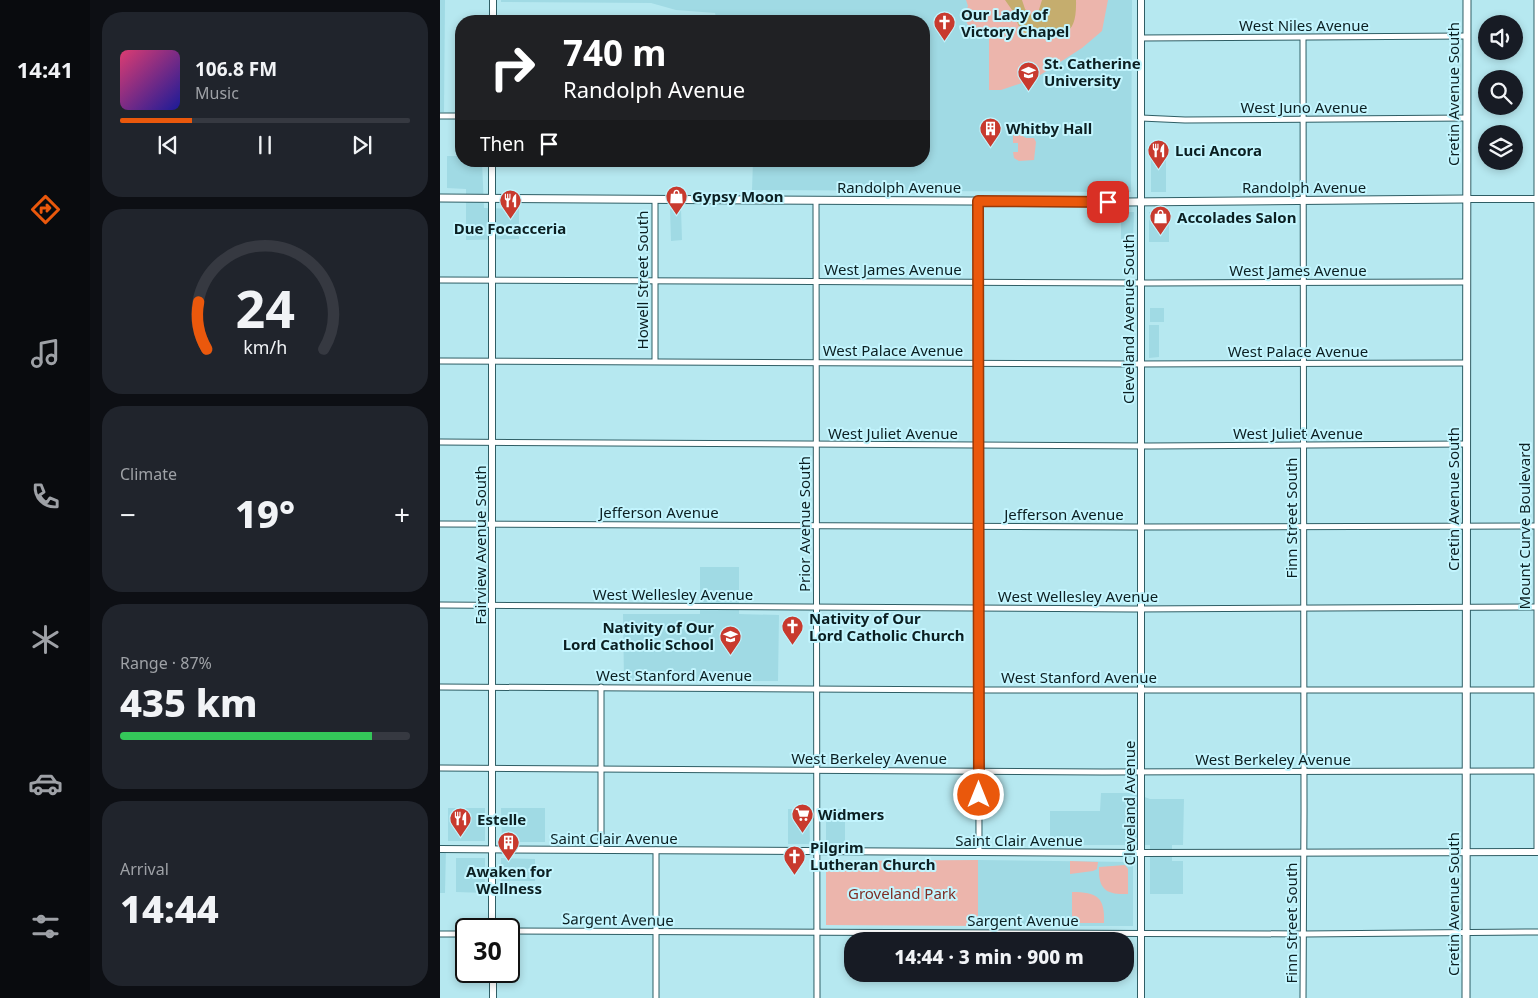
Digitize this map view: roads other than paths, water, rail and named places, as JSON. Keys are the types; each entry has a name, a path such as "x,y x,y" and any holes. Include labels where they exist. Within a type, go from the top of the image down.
{"main road":[{"name":"Cretin Avenue South","path":"1466,998 1467,0"},
{"name":"Randolph Avenue","path":"440,198 978,201 1466,199"}],"street":[{"path":"493,0 493,15"},
{"name":"Cleveland Avenue South","path":"1141,0 1141,609"},
{"name":"Mount Curve Boulevard","path":"1537,0 1538,852"},
{"name":"West Niles Avenue","path":"1141,38 1467,36"},
{"name":"Finn Street South","path":"1303,38 1303,998"},
{"path":"440,116 455,116"},
{"name":"West Juno Avenue","path":"1141,118 1466,118"},
{"name":"Fairview Avenue South","path":"492,167 492,918"},
{"name":"Howell Street South","path":"654,199 654,361"},
{"name":"Randolph Avenue","path":"1466,199 1537,199"},
{"name":"Prior Avenue South","path":"816,200 817,998"},
{"path":"978,201 979,852"},
{"name":"West James Avenue","path":"440,280 1140,283 1466,282"},
{"name":"West Palace Avenue","path":"440,361 1140,364 1466,363"},
{"name":"West Juliet Avenue","path":"440,442 979,446 1466,444"},
{"name":"Jefferson Avenue","path":"440,524 979,527 1537,526"},
{"name":"West Wellesley Avenue","path":"440,605 1141,609 1537,607"},
{"name":"Cleveland Avenue","path":"1141,609 1141,998"},
{"name":"West Stanford Avenue","path":"440,687 979,690 1537,690"},
{"path":"601,687 601,850"},
{"name":"West Berkeley Avenue","path":"440,768 1141,772 1537,771"},
{"name":"Saint Clair Avenue","path":"440,849 1142,853 1538,852"},
{"path":"656,850 656,998"},
{"name":"Sargent Avenue","path":"520,931 1141,934 1538,932"},
{"path":"440,934 455,934"},
{"path":"492,983 492,998"}],"place":[{"name":"Our Lady of Victory Chapel","path":"945,42"},
{"name":"St. Catherine University","path":"1028,91"},
{"name":"Whitby Hall","path":"990,147"},
{"name":"Luci Ancora","path":"1159,169"},
{"name":"Gypsy Moon","path":"676,215"},
{"name":"Due Focacceria","path":"510,219"},
{"name":"Accolades Salon","path":"1161,236"},
{"name":"Nativity of Our Lord Catholic Church","path":"793,646"},
{"name":"Nativity of Our Lord Catholic School","path":"730,655"},
{"name":"Widmers","path":"802,833"},
{"name":"Estelle","path":"461,838"},
{"name":"Awaken for Wellness","path":"509,862"},
{"name":"Pilgrim Lutheran Church","path":"794,875"}],"park label":[{"name":"Groveland Park","path":"902,893"}]}
